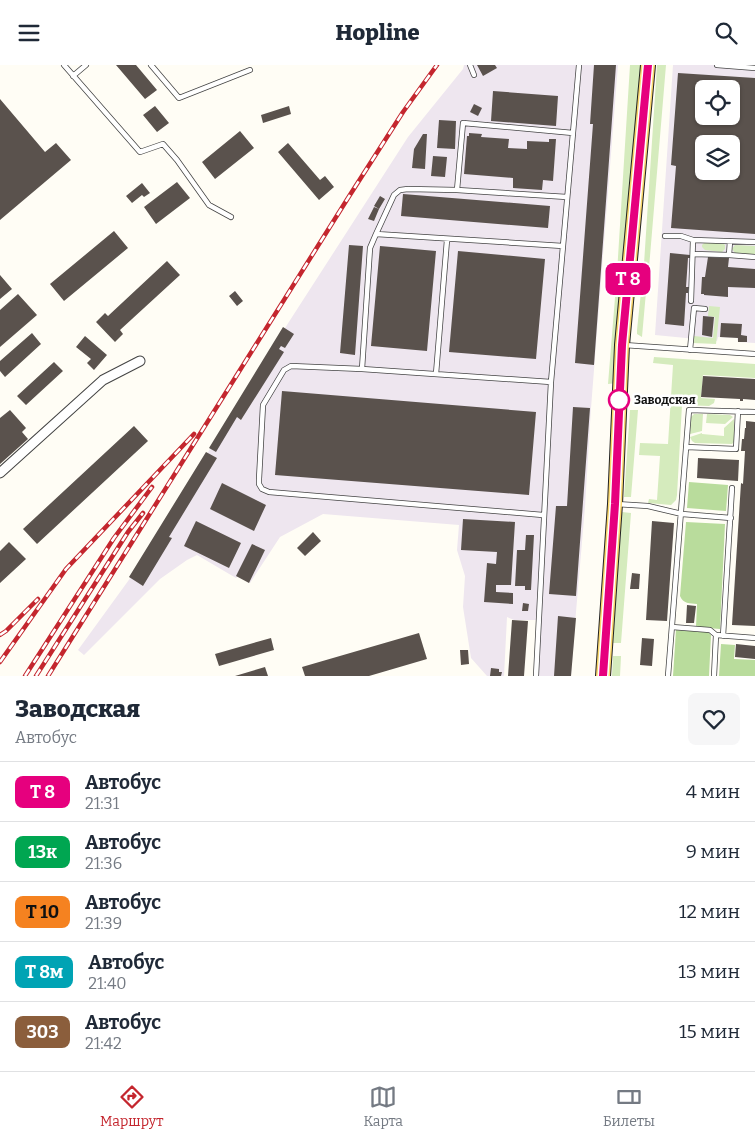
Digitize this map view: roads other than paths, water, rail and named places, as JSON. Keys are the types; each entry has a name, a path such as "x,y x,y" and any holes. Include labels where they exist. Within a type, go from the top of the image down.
{"main road":[{"path":"603,676 615,504 622,345 648,65"}],"street":[{"path":"0,473 103,380 140,361"}],"lane":[{"path":"64,65 140,152 163,144 209,205 231,217"},
{"path":"74,76 86,65"},
{"path":"151,65 179,98 250,70"},
{"path":"470,65 474,75"},
{"path":"536,676 551,382 579,65"},
{"path":"717,65 755,68"},
{"path":"457,190 463,123 573,133"},
{"path":"362,369 370,247 394,195 400,190 408,189 567,197"},
{"path":"376,234 563,246"},
{"path":"665,236 681,236 693,240 755,242"},
{"path":"436,374 447,240"},
{"path":"690,301 693,240"},
{"path":"729,255 730,241"},
{"path":"693,254 755,257"},
{"path":"690,350 694,308 705,309"},
{"path":"622,345 755,354"},
{"path":"543,515 269,492 262,489 259,484 263,405 284,370 291,366 551,382"},
{"path":"668,676 689,409 755,412"},
{"path":"686,447 736,449 738,411"},
{"path":"723,636 732,488"},
{"path":"615,504 648,506 682,514 731,518"},
{"path":"672,627 710,630 716,635 723,636 755,638"},
{"path":"714,676 716,635"}],"railway":[{"path":"48,676 348,198 403,112 437,65"},
{"path":"0,662 66,569 194,434"},
{"path":"25,676 114,538 152,487"},
{"path":"36,676 128,532 143,513"},
{"path":"0,635 38,599"}],"place":[{"name":"Заводская","path":"619,400"}]}
